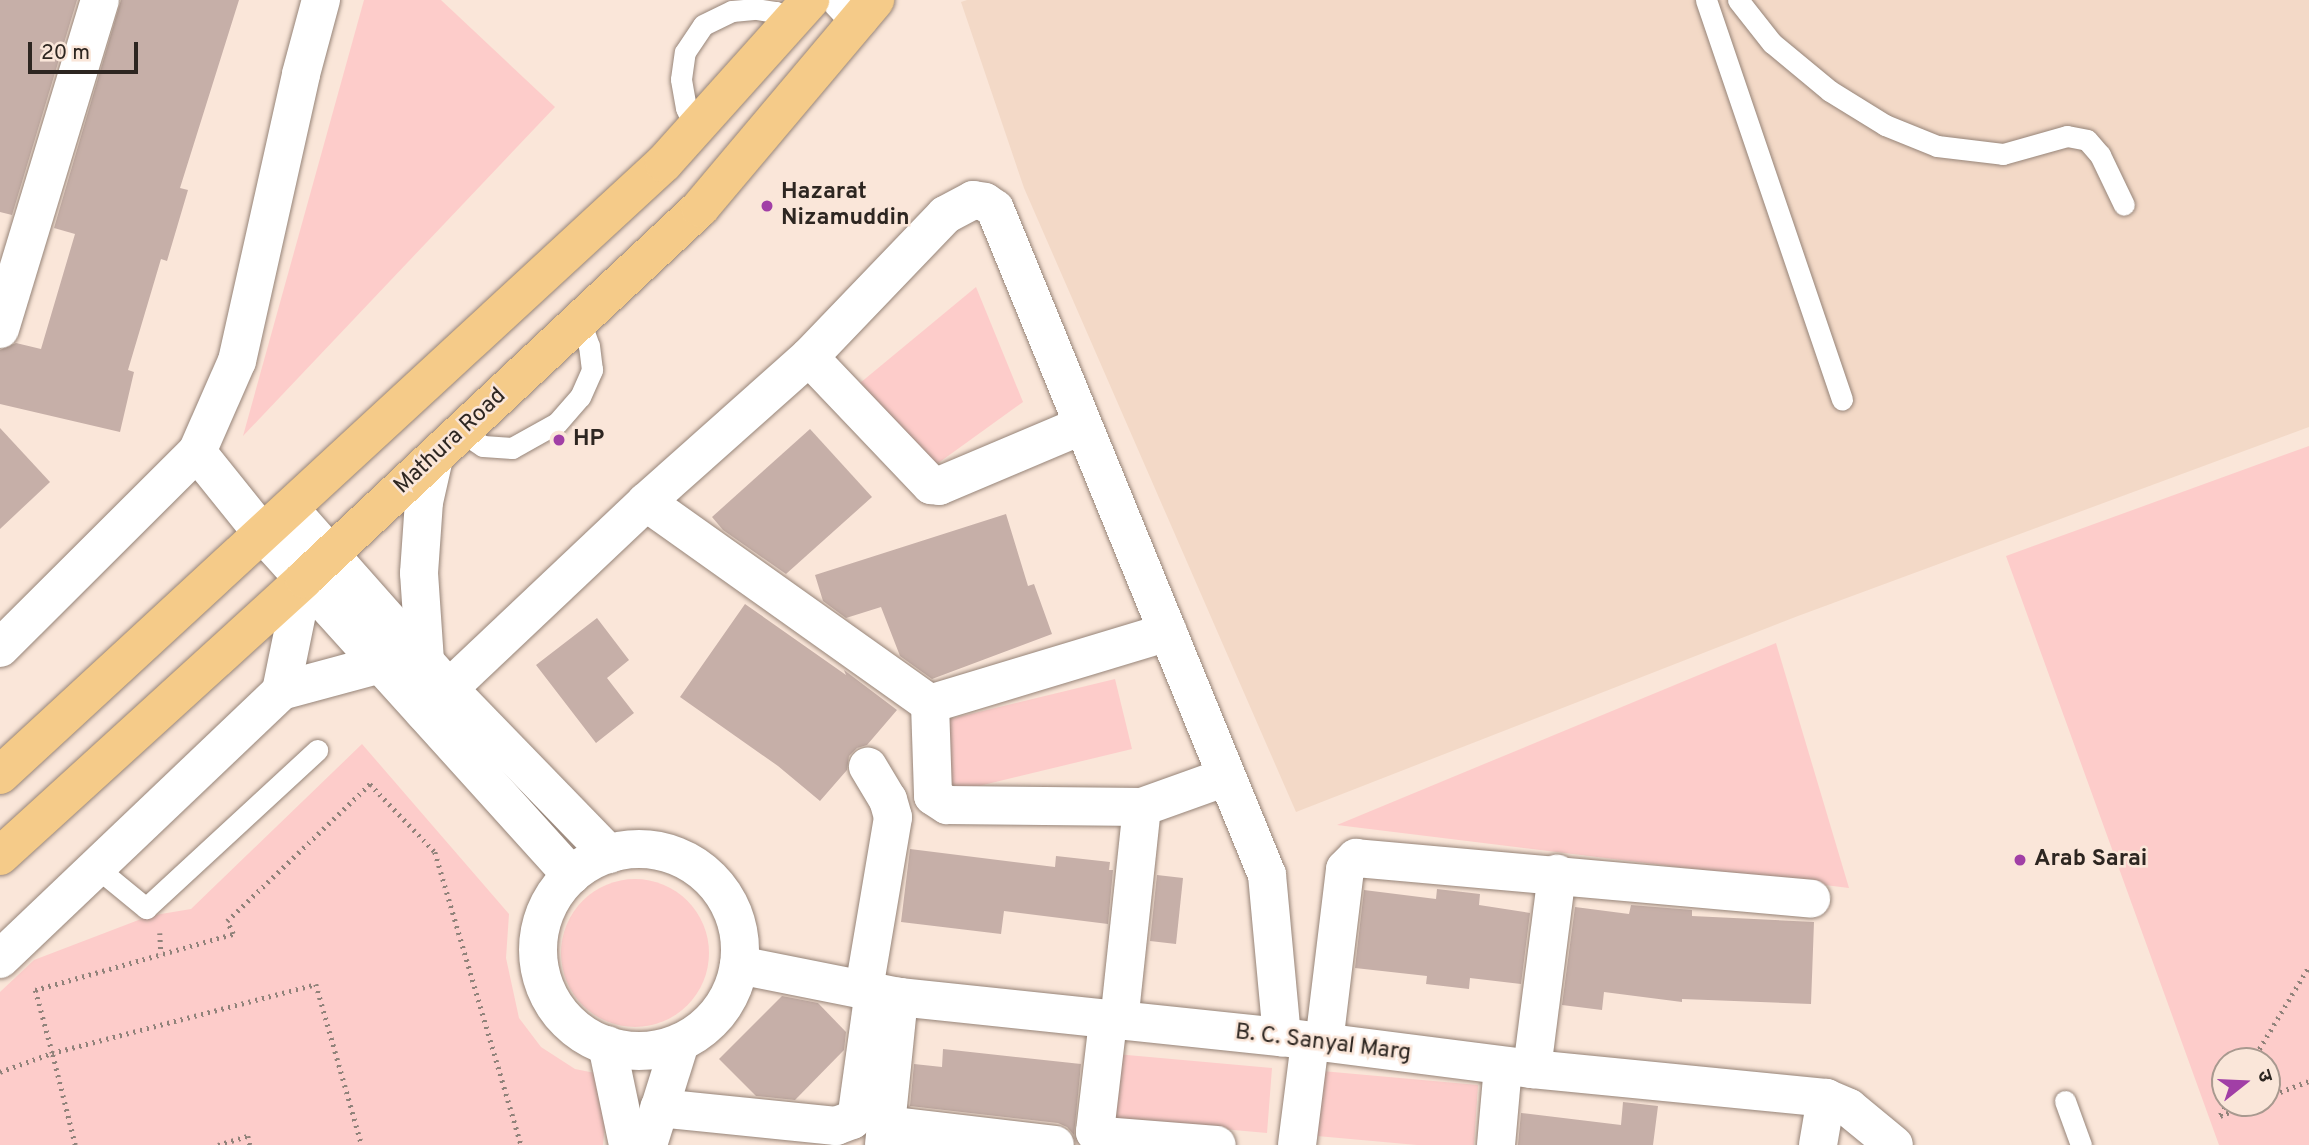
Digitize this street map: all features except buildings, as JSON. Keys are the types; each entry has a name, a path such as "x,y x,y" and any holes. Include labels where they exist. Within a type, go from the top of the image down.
{"main road":[{"name":"Mathura Road","path":"0,856 317,567 700,208 858,6"},
{"path":"0,775 664,163 798,8"}],"street":[{"path":"0,329 100,0"},
{"path":"0,648 197,452 237,361 301,74 321,0"},
{"path":"436,700 646,502 809,357 945,215 973,200 985,202 995,209 1081,426 1267,874 1305,1041"},
{"path":"809,357 931,485 939,486 1081,426"},
{"path":"197,452 277,522 317,567 425,661"},
{"path":"434,458 424,502 419,573 425,661 436,700 571,875"},
{"path":"646,502 930,704"},
{"path":"317,567 382,664 436,700 609,854"},
{"path":"281,691 317,567"},
{"path":"930,704 1168,632"},
{"path":"0,959 281,691 382,664"},
{"path":"930,704 933,796 947,805 1142,807 1226,777"},
{"path":"659,1108 836,1126 847,1123 857,1113 879,992 893,817 888,800 868,767"},
{"path":"1142,807 1095,1132 1103,1136 1217,1145"},
{"path":"626,849 657,850 687,860 711,879 729,904 739,934 739,965 729,997 708,1024 680,1043 647,1051 607,1045 587,1037 563,1017 546,990 539,960 540,929 552,899 571,875 596,858 626,849"},
{"path":"1297,1145 1305,1041 1348,863 1356,858 1557,874 1811,900"},
{"path":"1496,1145 1518,1068 1557,874"},
{"name":"B. C. Sanyal Marg","path":"739,965 879,992 1113,1022 1305,1041 1518,1068 1826,1098 1849,1108 1894,1145"},
{"path":"879,992 885,1135 1055,1145"},
{"path":"648,1145 680,1043"},
{"path":"607,1045 628,1145"},
{"path":"1818,1145 1826,1098"}],"lane":[{"path":"1706,0 1842,400"},
{"path":"1738,0 1772,43 1830,91 1885,125 1937,146 2003,154 2067,136 2087,140 2099,155 2124,205"},
{"path":"695,128 686,108 681,79 685,52 703,25 732,11 756,9 776,12 798,8"},
{"path":"462,432 483,446 512,448 557,423 580,397 592,370 589,346 580,321"},
{"path":"96,867 146,908 317,750"},
{"path":"2065,1101 2081,1145"}],"path":[{"path":"75,1145 35,990 233,934 227,921 370,784 435,852 521,1145"},
{"path":"2260,1047 2309,966"},
{"path":"0,1072 52,1053 316,984 362,1145"},
{"path":"2281,1092 2309,1081"},
{"path":"218,1145 248,1136 250,1145"}],"shaded area":[{"path":"364,0 441,0 555,107 243,436"},
{"path":"2309,0 2309,427 1798,616 1296,812 1024,188 961,2"},
{"path":"976,287 1023,402 930,469 854,388"},
{"path":"2309,446 2309,1145 2219,1145 2006,556"},
{"path":"1776,643 1849,888 1337,825"},
{"path":"1115,679 1132,749 954,792 937,722"},
{"path":"362,744 509,914 506,958 519,1018 541,1047 575,1069 610,1076 603,1145 0,1145 0,992 34,960 149,916 191,909"},
{"path":"635,879 663,885 676,891 687,901 697,912 703,925 709,953 703,981 697,994 687,1005 676,1015 663,1021 635,1027 607,1021 594,1015 583,1005 573,994 567,981 561,953 567,925 573,912 583,901 594,891 607,885"},
{"path":"1116,1054 1272,1068 1267,1133 1111,1119"},
{"path":"1322,1071 1478,1085 1474,1145 1417,1145 1317,1136"}],"place":[{"name":"Hazarat Nizamuddin","path":"767,206"},
{"name":"HP","path":"559,440"},
{"name":"Arab Sarai","path":"2020,860"}]}
